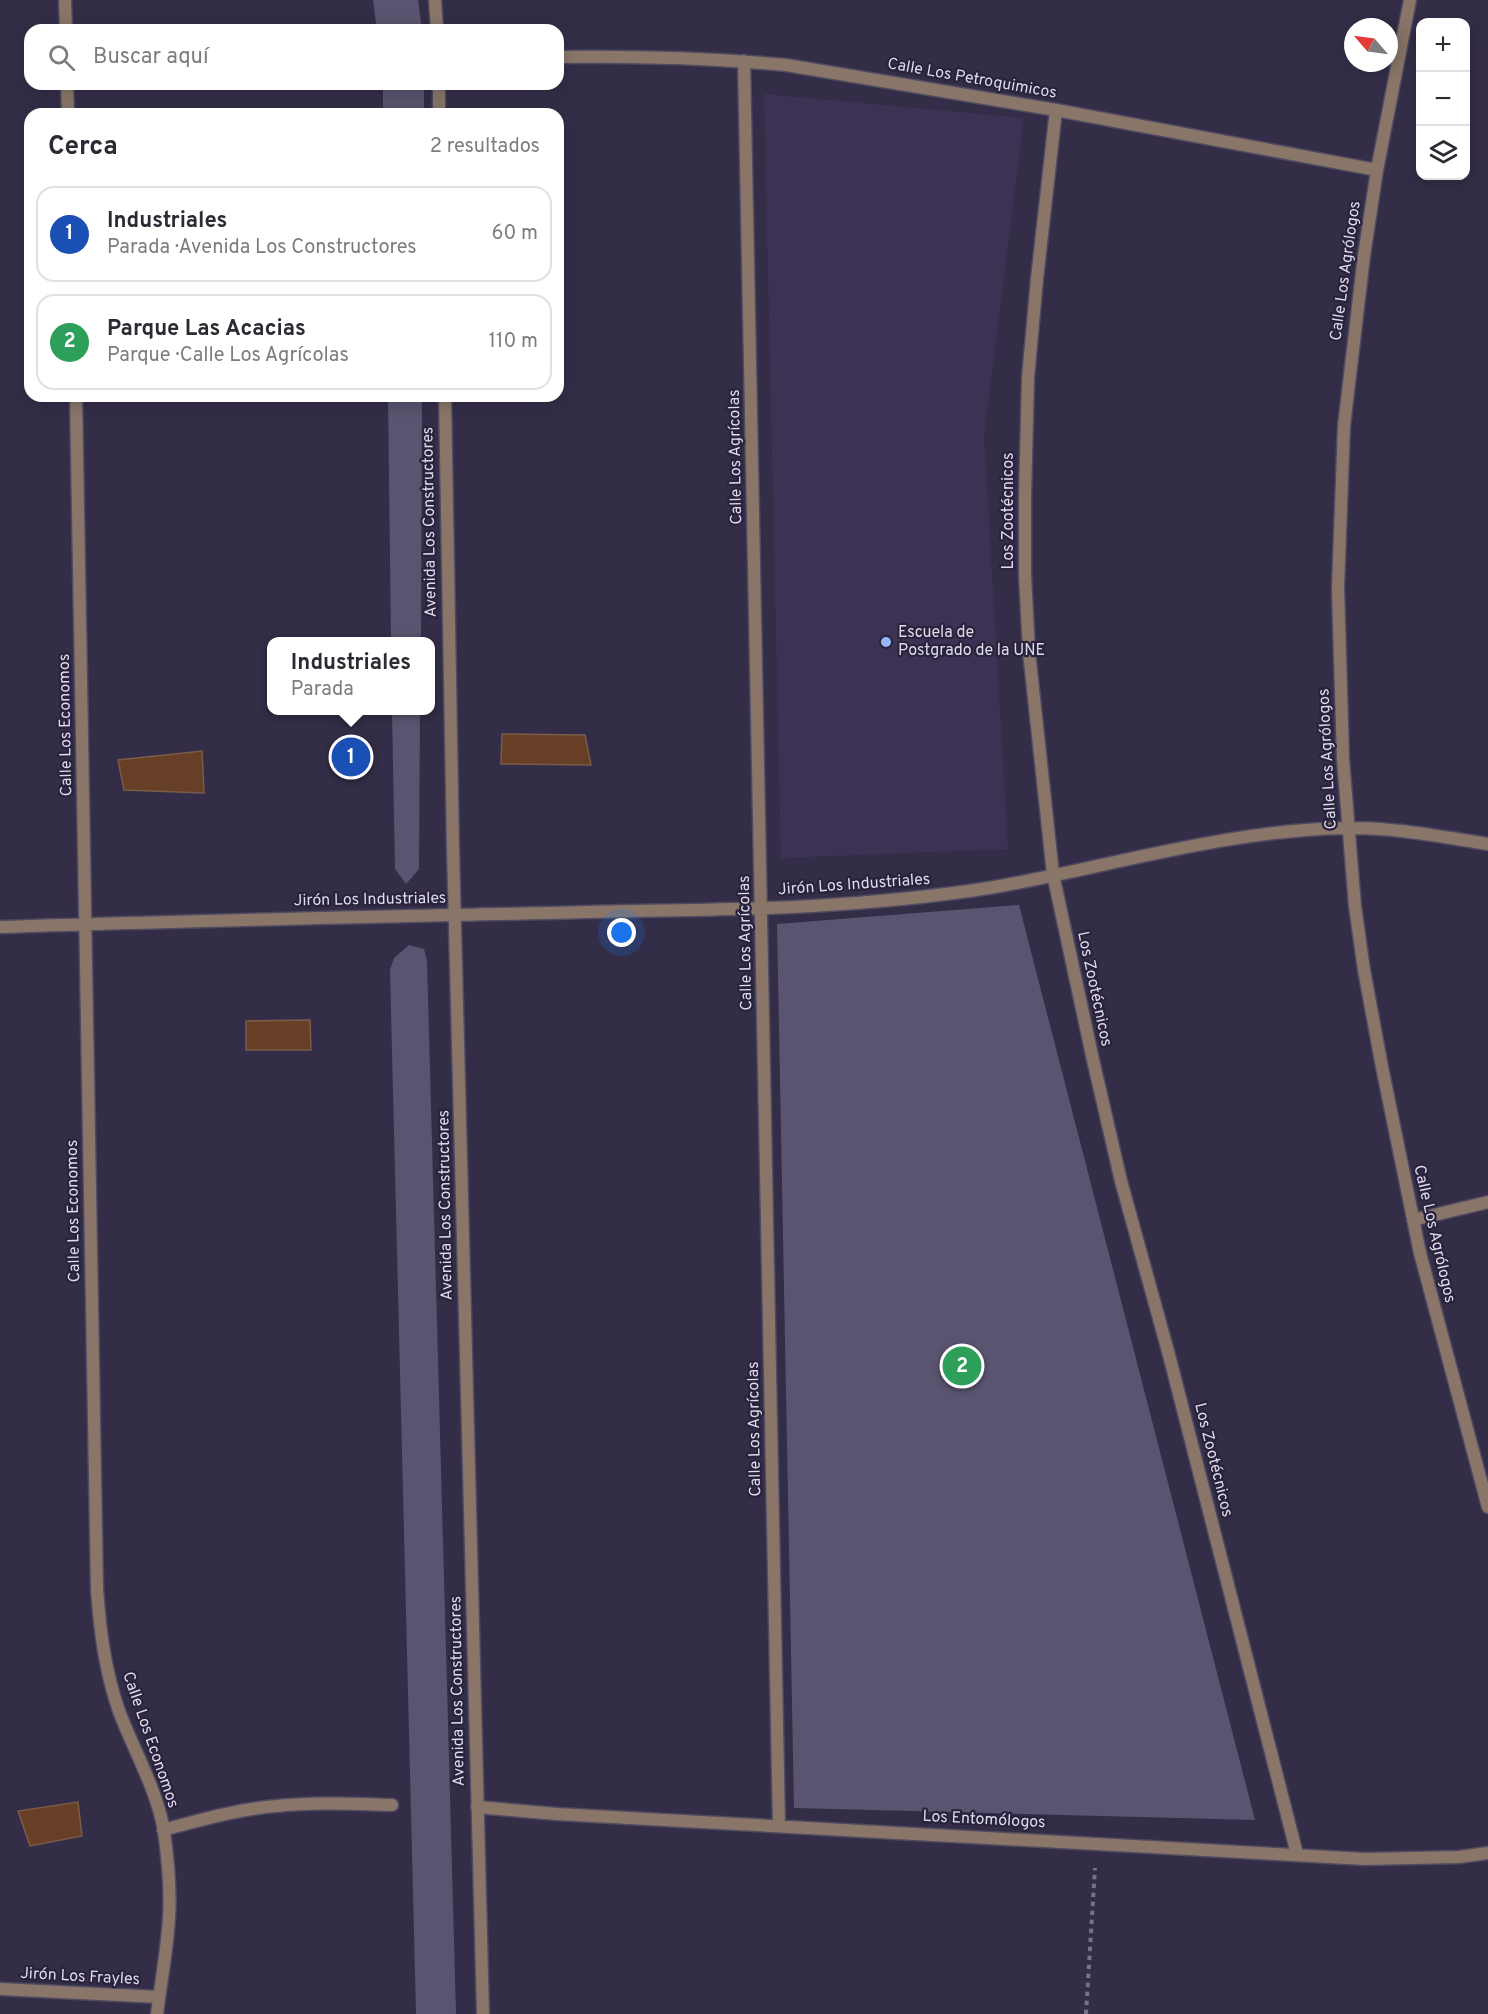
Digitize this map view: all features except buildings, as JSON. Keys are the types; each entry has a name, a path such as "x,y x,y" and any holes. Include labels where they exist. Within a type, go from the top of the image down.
{"street":[{"path":"65,0 66,24"},
{"path":"435,0 437,24"},
{"name":"Calle Los Agrólogos","path":"1410,0 1377,170 1353,342 1344,426 1338,588 1343,759 1355,906 1364,970 1413,1220 1488,1507"},
{"name":"Calle Los Petroquimicos","path":"564,57 656,57 744,61 832,72 1056,110 1377,170"},
{"name":"Calle Los Agrícolas","path":"744,61 779,1825"},
{"path":"68,90 68,108"},
{"path":"439,90 440,108"},
{"name":"Los Zootécnicos","path":"1056,110 1028,378 1025,497 1025,575 1029,652 1053,874 1121,1181 1169,1355 1297,1854"},
{"name":"Calle Los Economos","path":"76,402 97,1589 101,1636 110,1682 150,1787 163,1830 170,1890 170,1918 157,2014"},
{"name":"Avenida Los Constructores","path":"445,402 455,915 483,2014"},
{"name":"Jirón Los Industriales","path":"0,927 377,915 762,908 859,903 1008,885 1217,842 1286,832 1348,828 1488,844"},
{"path":"1413,1220 1488,1202"},
{"path":"163,1830 218,1816 276,1806 392,1804"},
{"name":"Los Entomólogos","path":"477,1808 1365,1858 1411,1859 1488,1853"},
{"name":"Jirón Los Frayles","path":"0,1989 159,1998"}],"path":[{"path":"1086,2014 1097,1843"}],"shaded area":[{"path":"373,0 418,0 421,24 376,24"},
{"path":"383,90 424,90 424,108 383,108"},
{"name":"Escuela de Postgrado de la UNE","path":"764,94 1024,118 984,435 1008,849 781,858"},
{"path":"388,402 422,402 421,637 391,637"},
{"path":"392,715 420,715 419,869 406,884 395,869"},
{"path":"1019,905 1255,1820 794,1808 777,924"},
{"path":"409,945 424,949 427,961 456,2014 416,2014 390,970 394,958"}],"place":[{"name":"Escuela de Postgrado de la UNE","path":"886,642"},
{"name":"Industriales","path":"351,757"},
{"name":"Parque Las Acacias","path":"962,1366"}]}
